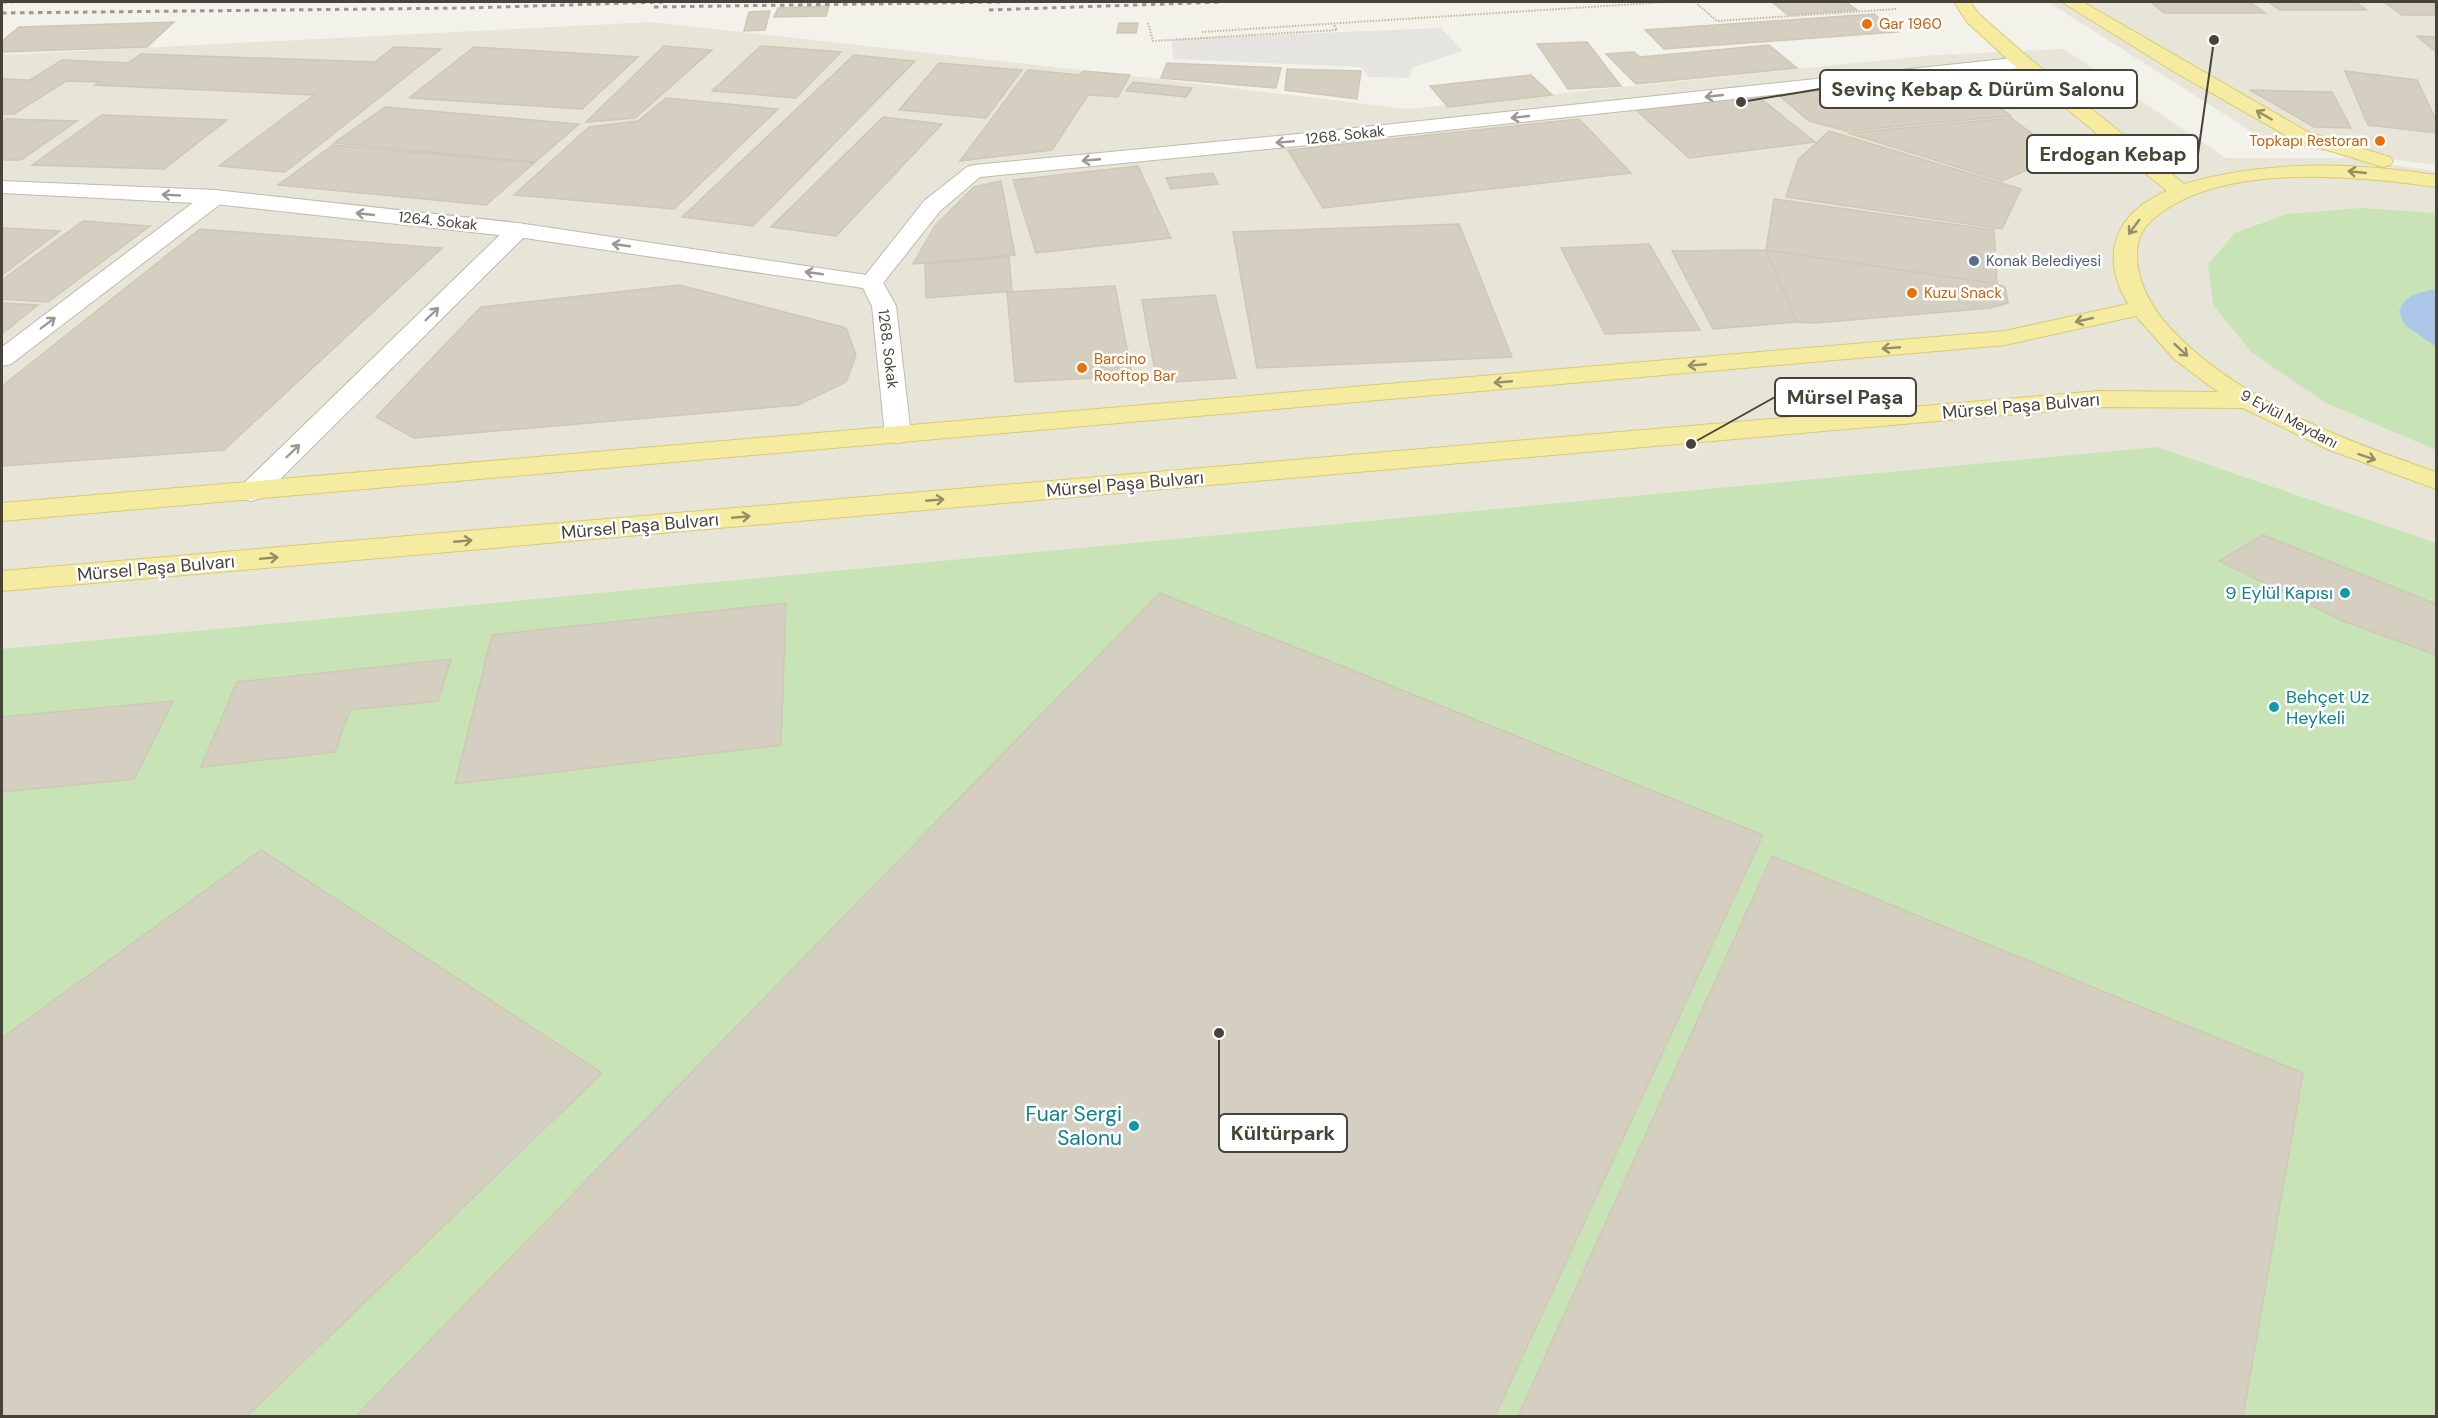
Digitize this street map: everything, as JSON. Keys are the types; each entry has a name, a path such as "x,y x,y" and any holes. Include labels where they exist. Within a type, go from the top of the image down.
{"main road":[{"path":"1943,2 1973,18"},
{"path":"1962,2 1973,18 2023,63 2180,191"},
{"path":"2071,2 2301,136 2436,179"},
{"name":"9 Eylül Meydanı","path":"2436,179 2346,171 2252,174 2180,191 2145,212 2126,238 2124,271 2141,308 2182,353 2248,400 2351,452 2436,481"},
{"path":"2,513 2005,338 2141,308"},
{"name":"Mürsel Paşa Bulvarı","path":"2,581 2098,399 2248,400"}],"street":[{"name":"1268. Sokak","path":"898,435 884,306 872,282 932,206 974,171 1320,138 2023,63"},
{"name":"1264. Sokak","path":"2,187 214,197 518,230 872,282"},
{"path":"2,359 214,197"},
{"path":"251,492 518,230"}],"path":[{"path":"1202,32 1667,2"},
{"path":"1695,2 1717,21 1896,9"},
{"path":"1148,23 1154,41 1337,30 1334,24"}],"shaded area":[{"path":"2048,2 2436,2 2436,165 2271,144"},
{"path":"653,22 1408,109 1935,55 2064,49 2226,158 2345,158 2436,171 2436,1416 2,1416 2,55"},
{"path":"1441,28 1463,51 1413,67 1409,78 1369,77 1361,67 1173,59 1172,39"}],"green space":[{"path":"2361,208 2436,213 2436,450 2326,403 2252,353 2213,305 2208,264 2235,233 2287,214"},
{"path":"2157,447 2436,543 2436,1416 2,1416 2,649"}],"water":[{"path":"2436,290 2436,347 2405,325 2399,312 2407,299"}],"building":[{"path":"1772,2 1846,2 1857,10 1788,15"},
{"path":"2151,2 2250,2 2265,13 2164,13"},
{"path":"2269,2 2355,2 2367,10 2280,10"},
{"path":"2384,2 2436,2 2436,15 2402,15"},
{"path":"829,6 826,16 774,17 778,8"},
{"path":"770,11 765,30 744,31 749,12"},
{"path":"1874,14 1898,32 1664,49 1645,30"},
{"path":"174,22 147,47 2,52 2,41 19,27"},
{"path":"1119,23 1138,23 1136,33 1117,33"},
{"path":"2417,36 2436,37 2436,52"},
{"path":"1587,42 1621,86 1568,89 1537,44"},
{"path":"1769,45 1797,68 1636,84 1606,54 1634,52 1640,57"},
{"path":"664,46 712,50 635,118 586,122"},
{"path":"761,46 841,52 796,98 712,91"},
{"path":"394,47 441,49 285,172 219,166 314,95 95,85 100,82 66,81 14,114 2,114 2,79 30,80 62,60 128,63 141,54 375,62"},
{"path":"474,47 638,57 582,109 409,98"},
{"path":"854,55 915,61 753,226 682,217"},
{"path":"939,63 1022,70 986,118 899,110"},
{"path":"1167,63 1281,68 1276,88 1161,78"},
{"path":"1287,69 1361,71 1357,99 1285,90"},
{"path":"1028,70 1080,75 1083,71 1130,75 1118,97 1088,95 1052,150 960,161"},
{"path":"2345,71 2417,80 2436,120 2436,133 2368,125"},
{"path":"1531,75 1552,95 1448,107 1430,86"},
{"path":"1943,80 1971,85 2011,116 1847,131 1809,121 1779,95"},
{"path":"1133,82 1192,88 1186,97 1126,91"},
{"path":"2250,90 2332,92 2351,128 2314,127"},
{"path":"1755,94 1815,142 1689,158 1634,108"},
{"path":"666,98 778,109 674,209 514,195 589,127 638,121"},
{"path":"385,107 579,124 535,162 334,143"},
{"path":"102,115 227,120 164,169 32,165"},
{"path":"883,117 942,124 836,236 771,227"},
{"path":"2011,118 2061,155 2002,181 1848,133"},
{"path":"6,119 77,121 21,160 2,160 2,122"},
{"path":"1579,119 1631,173 1323,208 1288,150"},
{"path":"1829,131 2021,189 2002,229 1786,197 1798,160"},
{"path":"333,145 534,163 486,205 278,185"},
{"path":"1138,166 1171,238 1036,253 1013,180"},
{"path":"1213,173 1218,184 1171,189 1166,178"},
{"path":"1001,181 1015,255 913,264 935,226 974,187"},
{"path":"1774,199 1994,230 1997,284 1766,250"},
{"path":"83,221 150,226 48,302 2,299 2,280"},
{"path":"1459,224 1512,357 1257,368 1233,232"},
{"path":"2,228 60,231 2,275"},
{"path":"200,229 442,248 224,450 2,466 2,386"},
{"path":"1649,244 1700,330 1605,334 1561,248"},
{"path":"1766,250 1797,322 1713,329 1672,251"},
{"path":"1766,250 1997,284 2005,287 2008,303 1991,308 1815,323 1797,322"},
{"path":"1009,257 1012,291 926,298 925,264"},
{"path":"679,285 846,328 856,355 846,382 798,405 414,438 376,417 481,307"},
{"path":"1115,286 1132,376 1015,382 1007,292"},
{"path":"1215,295 1236,378 1157,383 1142,300"},
{"path":"2,303 38,305 2,334"},
{"name":"9 Eylül Kapısı","path":"2263,535 2436,604 2436,655 2343,621 2219,561"},
{"name":"Fuar Sergi Salonu","path":"1160,593 1763,835 1495,1416 356,1416"},
{"path":"786,603 781,745 455,784 492,635"},
{"path":"451,659 438,701 350,710 335,752 201,767 237,682"},
{"path":"173,701 134,779 2,792 2,717"},
{"path":"261,850 602,1073 247,1416 2,1416 2,1038"},
{"path":"1772,856 2303,1073 2243,1416 1518,1416"}],"railway":[{"path":"2,2 12,2"},
{"path":"2,13 467,8 663,2"},
{"path":"654,7 1002,2"},
{"path":"989,10 1223,2"}],"place":[{"name":"Gar 1960","path":"1867,24"},
{"name":"Erdogan Kebap","path":"2214,40"},
{"name":"Sevinç Kebap & Dürüm Salonu","path":"1741,102"},
{"name":"Topkapı Restoran","path":"2380,141"},
{"name":"Konak Belediyesi","path":"1974,261"},
{"name":"Kuzu Snack","path":"1912,293"},
{"name":"Barcino Rooftop Bar","path":"1082,368"},
{"name":"Mürsel Paşa","path":"1691,444"},
{"name":"9 Eylül Kapısı","path":"2345,593"},
{"name":"Behçet Uz Heykeli","path":"2274,707"},
{"name":"Kültürpark","path":"1219,1033"},
{"name":"Fuar Sergi Salonu","path":"1134,1126"}]}
